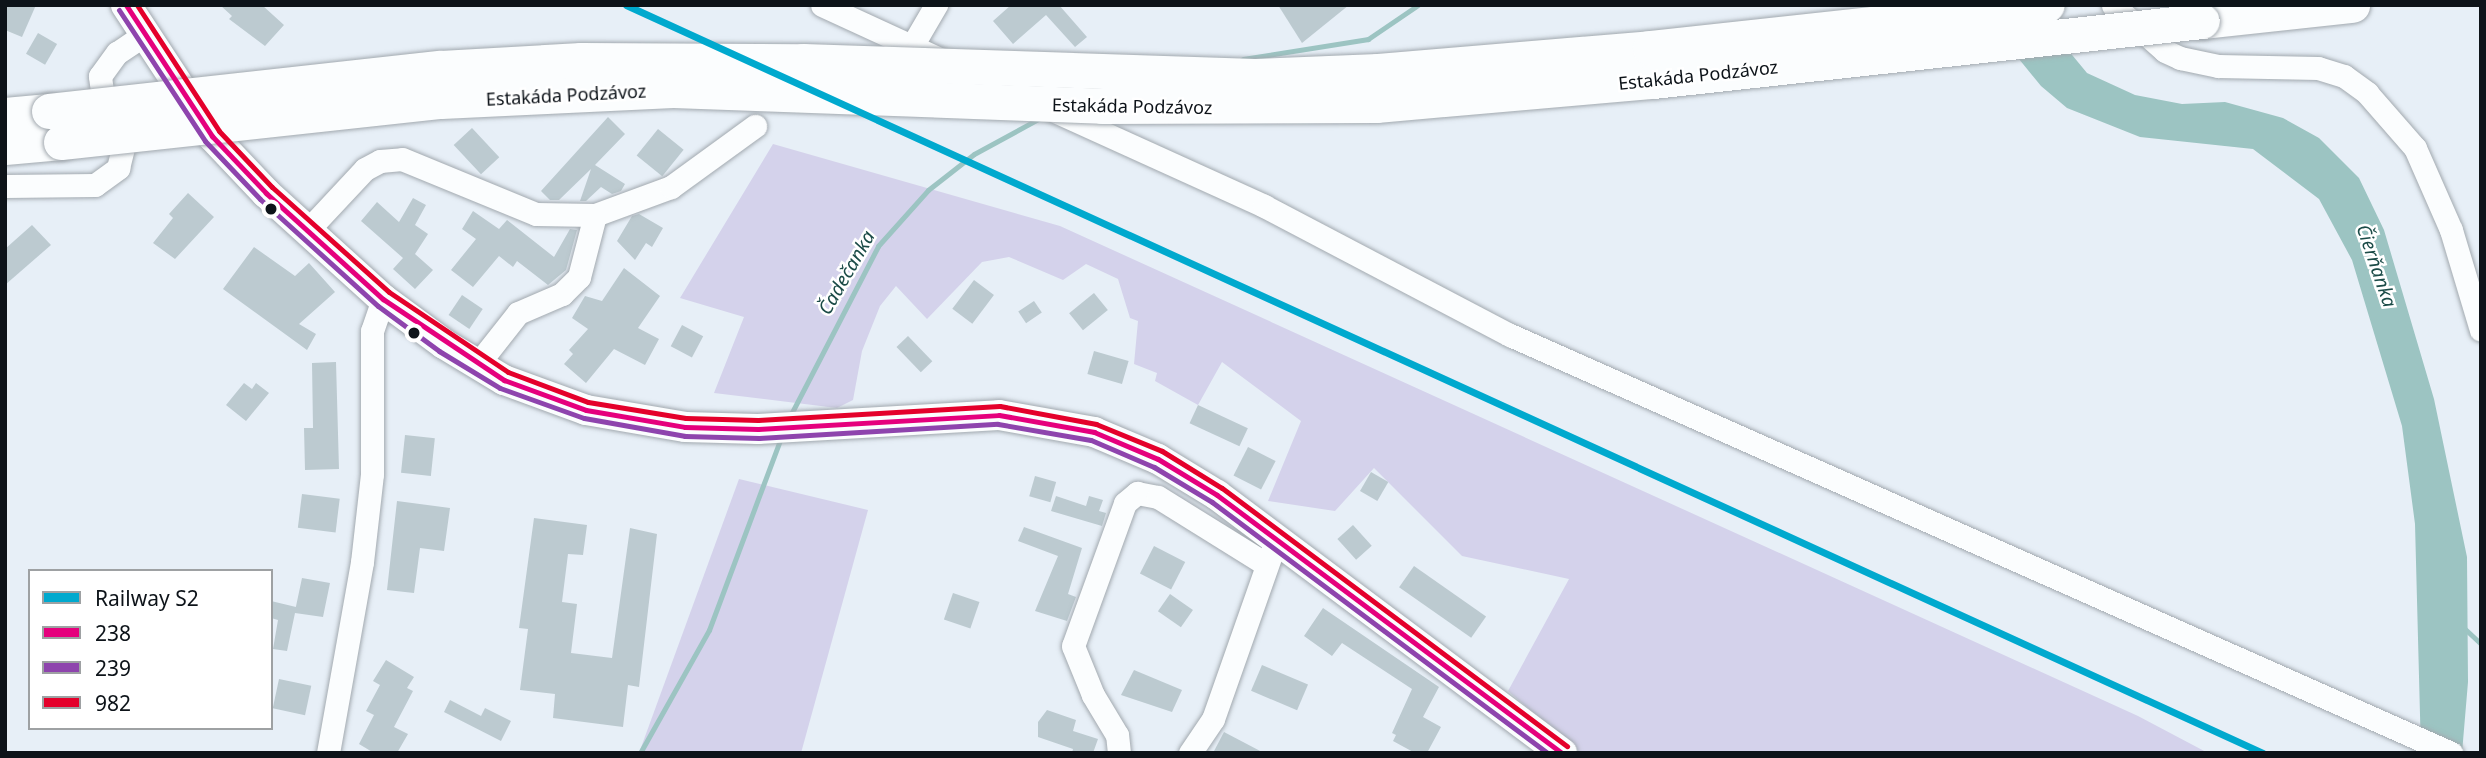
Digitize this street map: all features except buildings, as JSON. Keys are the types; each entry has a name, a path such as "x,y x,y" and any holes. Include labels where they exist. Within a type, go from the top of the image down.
{"highway":[{"name":"Estakáda Podzávoz","path":"55,127 441,68 581,60 803,61 1227,75 1378,71 1585,55 2047,5"},
{"name":"Estakáda Podzávoz","path":"55,127 441,101 659,90 1115,106 1376,105 1653,81 2352,5"},
{"path":"5,115 55,127"},
{"path":"5,147 55,127"}],"main road":[{"path":"126,5 212,136 306,232 383,299 477,365 530,391 606,416 676,426 758,429 999,415 1076,427 1158,459 1272,551 1562,753"}],"street":[{"path":"822,5 1264,206 1510,335 2451,753"},
{"path":"912,46 936,5"},
{"path":"2113,5 2165,51 2180,58 2218,66 2318,68 2344,76 2367,93 2415,148 2451,230 2481,330"},
{"path":"5,186 94,185 118,168 124,144 122,131 103,99 100,76 117,53 144,35"},
{"path":"306,232 365,169 380,161 402,159 536,214 595,215 671,187 755,126"},
{"path":"477,365 518,313 562,294 579,277 595,215"},
{"path":"328,753 364,550 372,474 372,331 383,299"},
{"path":"1119,753 1117,736 1093,695 1073,646 1125,503 1137,494 1158,497 1272,551 1213,719 1190,753"}],"shaded area":[{"path":"773,144 1060,226 2138,716 2208,753 1581,753 1508,691 1569,579 1462,556 1374,468 1335,511 1268,501 1301,421 1222,362 1198,405 1155,381 1157,373 1134,364 1138,321 1130,318 1118,279 1086,264 1063,280 1009,257 982,262 927,319 896,286 880,306 862,351 853,400 837,408 714,393 744,317 680,298"},
{"path":"739,479 868,510 801,753 639,753"}],"water":[{"name":"Čierňanka","path":"1975,5 2068,50 2087,73 2135,95 2182,104 2225,102 2283,118 2319,138 2359,178 2384,230 2434,399 2467,557 2468,682 2462,753 2421,753 2415,524 2402,426 2352,260 2319,199 2253,149 2140,137 2067,108 2041,86"}],"waterway":[{"name":"Čadečanka","path":"1243,59 1368,39 1418,5"},
{"name":"Čadečanka","path":"789,418 878,246 928,190 974,154 1040,118"},
{"name":"Čadečanka","path":"640,753 709,630 781,437"},
{"path":"2465,629 2481,644"}],"rail line":[{"name":"S2","path":"626,5 2263,753"}],"transit line":[{"name":"238","path":"126,5 212,136 266,193 383,299 504,380 586,410 685,427 758,429 999,415 1094,432 1158,459 1217,495 1562,753"},
{"name":"982","path":"137,5 219,131 272,187 389,292 508,372 588,402 686,418 758,420 1000,406 1096,424 1162,451 1222,488 1567,746"},
{"name":"239","path":"119,10 205,141 260,199 378,306 439,351 500,388 584,418 685,436 759,438 998,424 1091,440 1154,467 1212,502 1547,753"}]}
